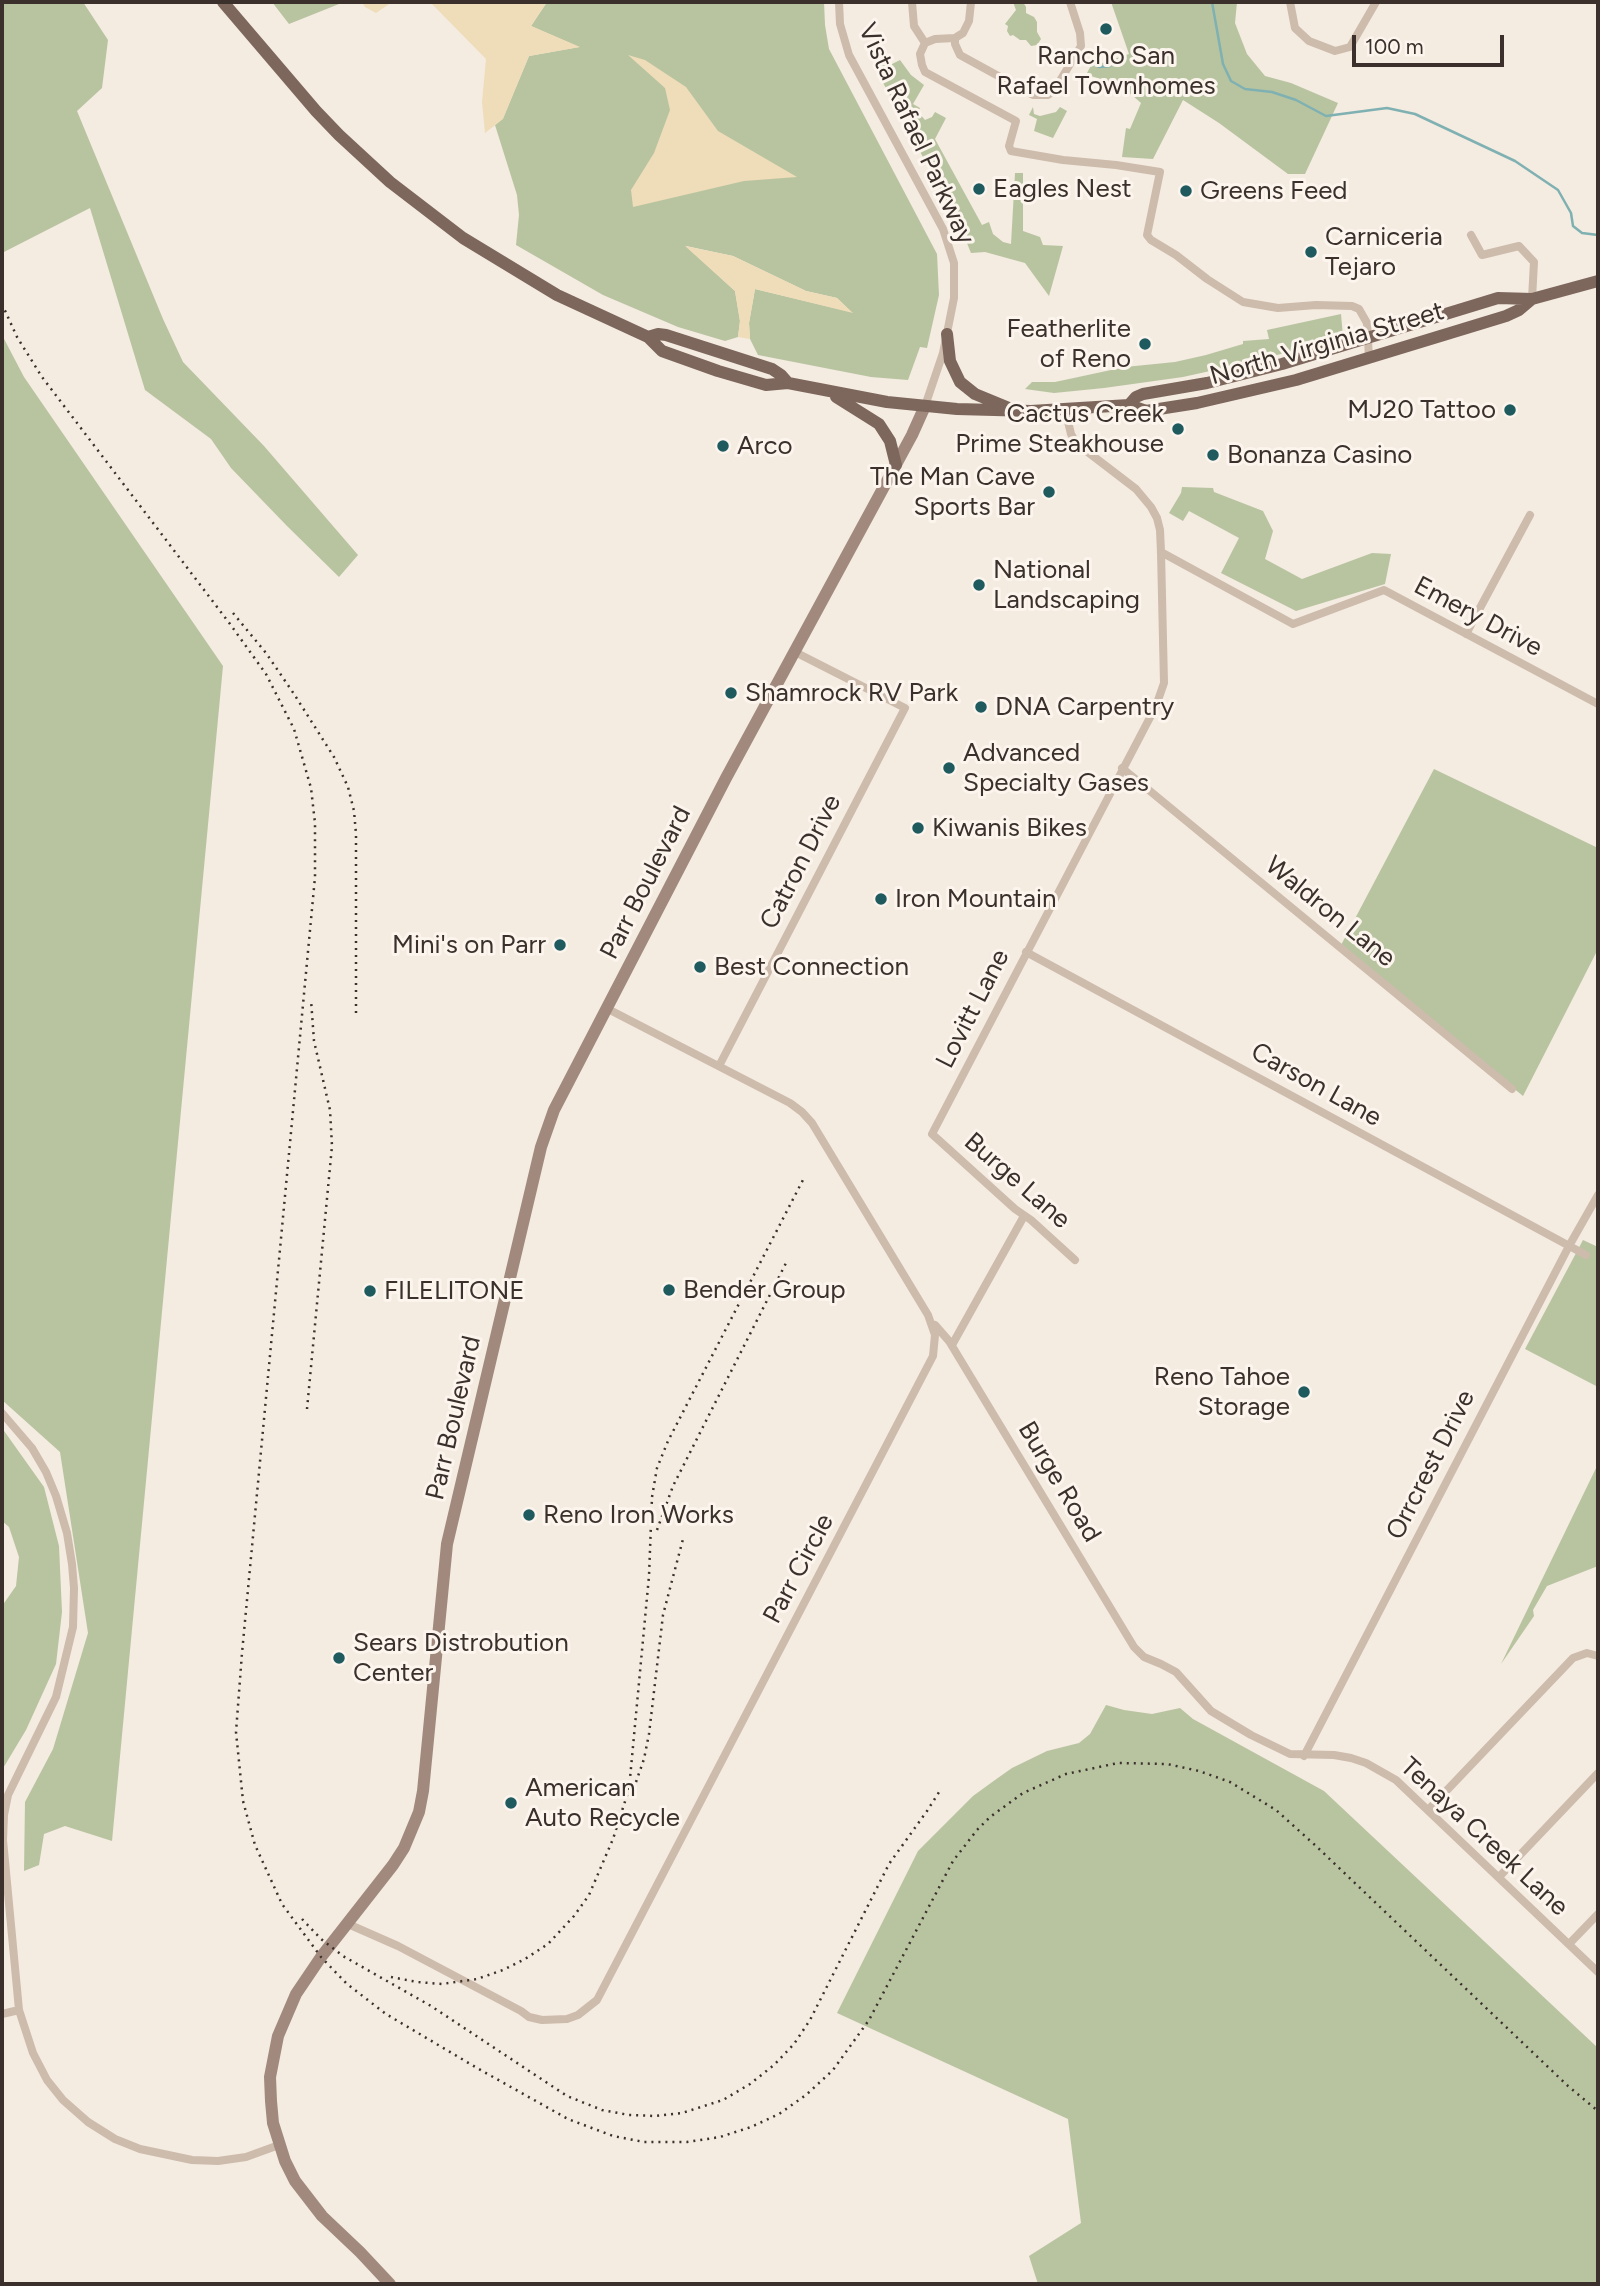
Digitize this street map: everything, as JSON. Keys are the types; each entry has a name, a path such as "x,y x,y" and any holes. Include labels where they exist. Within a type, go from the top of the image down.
{"main road":[{"name":"North Virginia Street","path":"223,2 316,111 366,160 463,238 525,277 648,337 662,351 718,372 766,385 788,383 887,402 957,409 1015,411 1129,405 1146,411 1197,403 1296,380 1506,316 1532,299"},
{"name":"North Virginia Street","path":"1129,405 1143,394 1251,373 1498,298 1532,299 1598,281"},
{"path":"947,334 950,361 960,382 975,394 1015,411"},
{"name":"North Virginia Street","path":"648,337 666,335 772,369 788,383"},
{"path":"827,391 879,424 890,441 896,465"},
{"name":"Parr Boulevard","path":"390,2284 322,2216 295,2181 279,2145 271,2101 273,2057 278,2036 296,1994 404,1848 419,1811 443,1573 541,1147 554,1110 925,406"}],"street":[{"name":"Vista Rafael Parkway","path":"839,2 840,24 849,55 948,243 954,263 954,298 947,334 925,406"},
{"path":"912,2 914,26 925,43"},
{"path":"971,2 969,21 963,33 955,38 935,39 925,43 920,54 925,72 1016,121 1009,146 1011,151 1017,154 1160,172 1147,235 1151,240 1243,302 1278,308 1316,305 1352,306 1359,309 1365,316 1369,358"},
{"path":"955,38 960,55 1033,95 1048,95 1055,89 1081,46 1080,33 1070,2"},
{"path":"1290,2 1295,28 1309,41 1335,51 1350,47 1376,2"},
{"path":"1471,236 1482,255 1519,246 1534,262 1532,299"},
{"path":"1065,409 1076,443 1136,489 1152,507 1160,530 1161,552"},
{"path":"1466,634 1530,515"},
{"name":"Emery Drive","path":"1161,552 1293,624 1384,590 1598,705"},
{"name":"Lovitt Lane","path":"932,1134 1156,706 1164,683 1161,552"},
{"name":"Catron Drive","path":"719,1066 905,708 793,652"},
{"name":"Waldron Lane","path":"1122,768 1512,1089"},
{"name":"Carson Lane","path":"1026,952 1586,1255"},
{"path":"607,1008 790,1103 812,1123 933,1323"},
{"name":"Burge Lane","path":"932,1134 1075,1260"},
{"name":"Orrcrest Drive","path":"1304,1756 1598,1195"},
{"path":"952,1345 1024,1216"},
{"name":"Parr Circle","path":"348,1924 398,1946 529,2017 542,2020 567,2019 578,2015 597,2000 933,1356 933,1323"},
{"name":"Burge Road","path":"933,1323 952,1345 1134,1647 1150,1661"},
{"path":"2,1413 32,1448 56,1496 69,1544 74,1588 73,1627 56,1697 8,1796 4,1815 2,1840 19,2010 33,2053 47,2080 63,2100 88,2122 115,2139 140,2149 205,2161 246,2157 279,2145"},
{"path":"1428,1810 1573,1658 1579,1655 1595,1655"},
{"name":"Tenaya Creek Lane","path":"1150,1661 1176,1672 1211,1711 1290,1754 1334,1755 1366,1763 1396,1780 1598,1972"},
{"path":"1499,1877 1598,1773"},
{"path":"1569,1944 1598,1913"},
{"path":"2,2014 19,2010"}],"green space":[{"path":"2,2 83,2 108,40 102,88 77,111 163,319 183,362 264,446 358,555 339,577 231,468 211,439 145,390 90,208 2,253"},
{"path":"272,2 344,2 289,24"},
{"path":"547,2 824,2 829,49 937,254 939,295 927,348 920,347 908,380 871,377 758,355 750,339 749,323 755,289 851,312 837,298 806,291 733,256 686,246 735,291 740,321 738,337 725,341 678,327 603,295 516,245 519,215 517,195 495,125 503,118 529,56 579,47 531,26"},
{"path":"1013,2 1023,2 1026,13 1037,22 1037,32 1041,39 1037,45 1031,46 1026,40 1010,36 1007,31 1008,26 1005,24 1016,10"},
{"path":"1111,2 1237,2 1235,23 1247,54 1265,76 1291,83 1338,103 1305,174 1288,174 1183,100 1153,159 1122,157 1126,128 1130,129 1141,103 1113,83 1091,76 1081,84 1094,60 1099,64 1129,54"},
{"path":"900,60 911,75 924,85 913,104 920,108 918,112 925,120 935,112 946,118 935,139 982,225 989,222 993,234 1003,242 1011,244 1015,173 1023,173 1023,231 1040,237 1043,245 1063,246 1049,296 1025,263 985,252 971,253 960,226 874,66"},
{"path":"1033,107 1034,114 1040,116 1056,112 1060,107 1067,111 1053,138 1034,131 1037,119 1029,115"},
{"path":"1341,314 1343,337 1255,361 1183,377 1104,388 1054,393 1025,389 1032,382 1055,382 1125,367 1175,362 1206,355 1243,344 1243,341 1269,339 1267,330"},
{"path":"2,335 24,377 223,666 112,1841 65,1826 44,1834 39,1865 24,1871 25,1802 53,1749 88,1633 60,1452 2,1400"},
{"path":"1182,487 1213,488 1214,492 1263,511 1273,531 1265,559 1302,579 1372,553 1391,554 1385,584 1296,611 1221,573 1239,538 1189,511 1183,521 1169,513"},
{"path":"1434,769 1598,848 1598,949 1523,1096 1340,947"},
{"path":"1583,1240 1598,1247 1598,1387 1525,1349"},
{"path":"2,1428 44,1487 59,1546 62,1612 56,1664 26,1730 2,1770 2,1606 16,1586 19,1557 9,1527 2,1521"},
{"path":"1598,1464 1598,1566 1547,1586 1533,1610 1534,1616 1501,1664"},
{"path":"1106,1705 1152,1714 1180,1708 1193,1719 1324,1791 1598,2048 1598,2284 1038,2284 1029,2256 1081,2223 1068,2119 837,2013 918,1851 973,1796 1012,1768 1047,1751 1079,1743 1090,1734"}],"sand":[{"path":"362,2 392,2 376,13"},
{"path":"423,2 547,2 531,26 580,47 529,56 503,119 485,133 482,102 486,59 431,3"},
{"path":"628,55 645,60 686,87 718,131 797,177 744,181 633,207 631,190 654,153 670,110 665,88"},
{"path":"685,246 733,256 806,291 837,298 853,313 755,289 749,323 750,339 738,337 740,321 735,291"}],"waterway":[{"path":"1212,2 1223,64 1231,81 1245,89 1272,92 1296,100 1326,116 1387,108 1415,114 1515,161 1558,190 1571,213 1573,226 1582,233 1598,235"},
{"path":"1093,64 1099,67 1110,66"}],"railway":[{"path":"2,304 17,337 42,377 266,674 294,729 311,788 315,823 315,877 236,1732 243,1801 255,1845 282,1904 321,1957 347,1984 386,2014 568,2119 613,2136 644,2142 687,2142 720,2137 779,2114 806,2095 833,2070 869,2020 953,1861 990,1817 1023,1793 1066,1774 1118,1763 1167,1764 1230,1782 1276,1810 1568,2086 1598,2111"},
{"path":"233,613 266,653 294,694 334,757 348,787 356,834 356,1018"},
{"path":"307,1409 332,1146 330,1110 314,1041 311,1000"},
{"path":"391,1977 442,1984 477,1979 503,1970 548,1944 589,1895 613,1839 629,1789 649,1576 652,1497 657,1468 668,1441 805,1176"},
{"path":"657,1530 673,1486 786,1263"},
{"path":"636,1782 649,1734 663,1615 683,1539"},
{"path":"302,1919 321,1939 343,1956 431,2006 567,2096 602,2110 629,2115 682,2113 723,2100 750,2084 794,2044 810,2020 889,1864 941,1789"}],"place":[{"name":"Rancho San Rafael Townhomes","path":"1106,29"},
{"name":"Eagles Nest","path":"979,189"},
{"name":"Greens Feed","path":"1186,191"},
{"name":"Carniceria Tejaro","path":"1311,252"},
{"name":"Featherlite of Reno","path":"1145,344"},
{"name":"MJ20 Tattoo","path":"1510,410"},
{"name":"Cactus Creek Prime Steakhouse","path":"1178,429"},
{"name":"Arco","path":"723,446"},
{"name":"Bonanza Casino","path":"1213,455"},
{"name":"The Man Cave Sports Bar","path":"1049,492"},
{"name":"National Landscaping","path":"979,585"},
{"name":"Shamrock RV Park","path":"731,693"},
{"name":"DNA Carpentry","path":"981,707"},
{"name":"Advanced Specialty Gases","path":"949,768"},
{"name":"Kiwanis Bikes","path":"918,828"},
{"name":"Iron Mountain","path":"881,899"},
{"name":"Mini's on Parr","path":"560,945"},
{"name":"Best Connection","path":"700,967"},
{"name":"Bender Group","path":"669,1290"},
{"name":"FILELITONE","path":"370,1291"},
{"name":"Reno Tahoe Storage","path":"1304,1392"},
{"name":"Reno Iron Works","path":"529,1515"},
{"name":"Sears Distrobution Center","path":"339,1658"},
{"name":"American Auto Recycle","path":"511,1803"}]}
